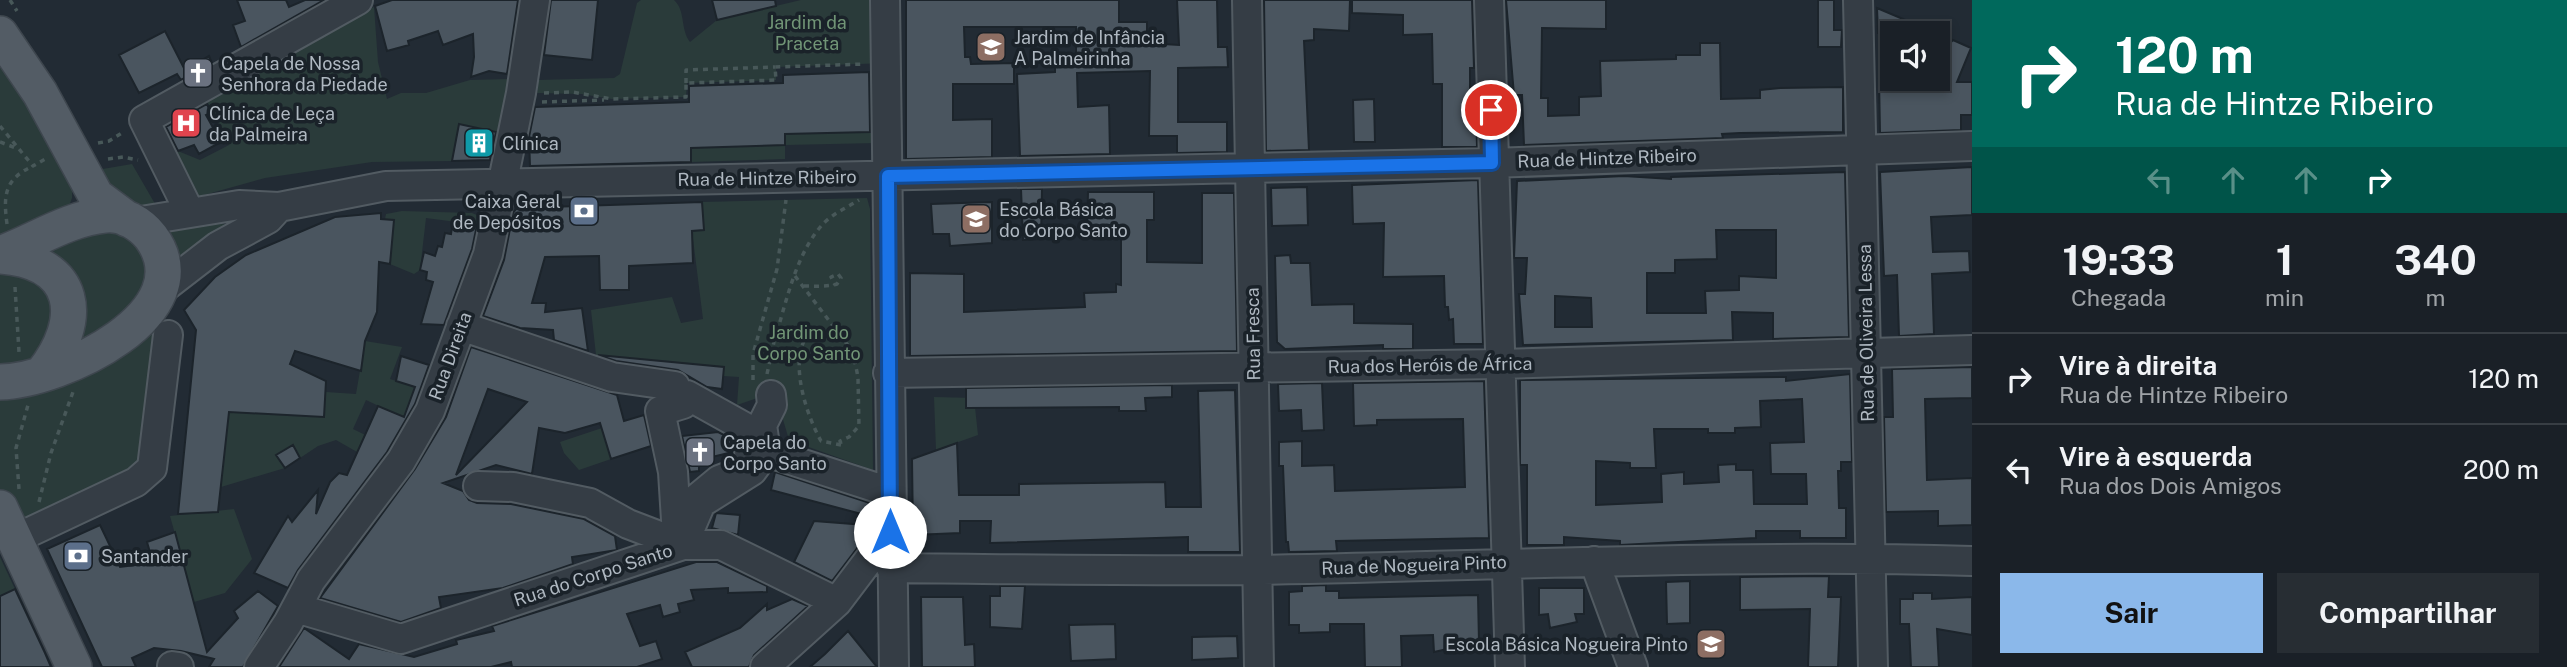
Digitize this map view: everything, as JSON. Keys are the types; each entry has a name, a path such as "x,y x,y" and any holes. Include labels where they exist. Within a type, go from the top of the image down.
{"main road":[{"path":"0,34 77,156 96,196 148,233 160,253 165,269 161,290 154,306 128,330 85,356 16,383"},
{"path":"38,239 61,219 72,198 72,179 77,156"},
{"path":"0,255 94,218 117,216 131,221"},
{"path":"0,255 43,268 53,276 67,296 70,322 66,336 16,383"},
{"path":"0,508 28,533 74,667"}],"street":[{"name":"Rua Direita","path":"259,667 342,535 401,461 430,411 488,254 504,182 532,97 536,0"},
{"path":"885,0 890,532 894,667"},
{"name":"Rua Fresca","path":"1247,0 1259,667"},
{"path":"1489,0 1492,163 1510,667"},
{"name":"Rua de Oliveira Lessa","path":"1858,0 1873,667"},
{"path":"191,213 144,120 350,2"},
{"name":"Rua de Hintze Ribeiro","path":"131,221 239,205 279,207 386,186 1492,163 1972,146"},
{"name":"Rua de Hintze Ribeiro","path":"161,290 218,246 268,219 279,207"},
{"path":"461,326 612,377 675,386"},
{"path":"28,533 136,482 152,468 168,335"},
{"name":"Rua dos Heróis de África","path":"888,373 1254,369 1972,350"},
{"path":"762,393 772,405 762,425 766,452 843,474 890,492"},
{"path":"687,395 748,429 750,441 750,468 719,480 690,504 677,536 673,472 660,411 683,404 687,395"},
{"name":"Rua do Corpo Santo","path":"296,608 401,639 683,545 701,503 752,471 766,452"},
{"path":"478,486 513,487 590,502 628,524 683,545 721,545 837,602"},
{"path":"765,667 837,602 890,532"},
{"name":"Rua de Nogueira Pinto","path":"891,568 1256,570 1508,561 1872,558 1972,561"},
{"path":"1594,561 1633,667"}],"path":[{"path":"532,97 686,97 686,70 875,63"},
{"path":"686,83 776,80 775,67"},
{"path":"532,97 572,92 612,99"},
{"path":"0,126 33,166 77,156 139,160"},
{"path":"0,142 18,149"},
{"path":"762,393 774,342 795,276 809,245 827,221 888,176"},
{"path":"762,393 753,354 781,251 786,214 785,177"},
{"path":"795,276 855,355 859,426 849,437 840,441 843,474"},
{"path":"804,286 835,285"},
{"path":"774,342 797,335 831,333 841,337"},
{"path":"812,336 804,341 800,348 799,365 805,397 821,441 841,445"},
{"path":"858,378 858,374 888,373"},
{"path":"16,383 29,408 18,436 15,460 28,533"},
{"path":"28,533 76,383"}],"green space":[{"name":"Jardim da Praceta","path":"641,0 674,0 680,9 690,42 717,20 801,0 885,0 887,63 776,67 776,80 687,83 686,97 612,99 581,94 537,93 538,80 614,78 620,74 637,3"},
{"path":"374,7 378,62 387,99 401,93 426,93 470,80 515,79 506,134 459,124 452,161 372,162 265,178 197,197 173,149 200,160 229,145 204,95"},
{"path":"0,34 72,179 72,198 68,209 135,222 154,306 168,335 155,457 15,539 0,508"},
{"path":"876,131 877,143 785,145 785,159 691,162 691,148 784,145 785,134"},
{"path":"132,164 158,209 130,212 91,171"},
{"name":"Jardim do Corpo Santo","path":"867,198 870,209 873,470 789,440 775,392 737,405 739,377 723,376 723,367 611,356 608,371 597,364 591,310 672,297 681,323 703,319 692,231 704,230 702,202"},
{"path":"402,211 472,213 484,218 487,226 426,218 420,270 414,274 390,264 394,220 385,219 386,214"},
{"path":"167,225 234,226 178,269 176,244"},
{"path":"365,341 402,347 390,379 415,387 411,399 428,402 415,423 366,400 353,429 400,452 387,469 336,440 318,446 300,458 293,446 277,455 285,468 221,487 228,412 323,417 326,392 356,394"},
{"path":"934,397 974,398 978,435 936,450"},
{"path":"602,428 611,459 579,470 564,453 560,442"},
{"path":"234,509 252,559 225,593 194,602 170,516"},
{"path":"0,557 15,589 0,596"}],"building":[{"path":"237,0 286,0 289,7 305,0 324,0 241,47 233,25 245,21"},
{"path":"392,0 518,0 507,74 489,71 471,77 473,34 443,45 438,31 408,41 409,45 387,51 375,6"},
{"path":"551,0 598,0 592,60 544,55"},
{"path":"712,0 775,0 776,6 717,20"},
{"path":"906,0 1119,0 1119,22 1147,22 1147,43 1179,45 1177,0 1217,0 1218,47 1227,47 1228,67 1178,68 1178,122 1227,122 1227,152 1177,153 1177,136 1149,136 1150,71 1077,73 1078,107 1109,105 1110,154 1020,156 1017,74 1055,72 1055,58 1076,57 1076,27 964,27 965,57 970,57 971,64 1014,63 1014,84 953,84 953,120 992,119 992,157 906,159"},
{"path":"1264,0 1350,0 1349,31 1314,29 1314,40 1304,41 1309,150 1266,151"},
{"path":"1352,0 1472,0 1474,68 1470,68 1470,106 1476,106 1477,147 1442,147 1442,84 1433,84 1432,34 1403,35 1403,15 1352,13"},
{"path":"1506,0 1606,0 1606,29 1542,28 1541,98 1548,98 1548,116 1579,115 1579,97 1601,96 1600,61 1676,59 1676,55 1700,55 1700,43 1720,43 1721,99 1760,98 1760,90 1780,88 1843,87 1843,132 1740,133 1722,134 1723,138 1524,145 1522,95 1514,95"},
{"path":"1818,0 1834,0 1834,30 1842,30 1841,47 1818,47"},
{"path":"1877,8 1908,21 1880,21 1878,33"},
{"path":"165,31 185,70 209,56 212,63 181,80 177,74 139,93 119,55"},
{"path":"1953,40 1971,48 1957,82 1972,82 1972,115 1961,115 1961,130 1880,133 1879,79 1880,91 1950,91 1950,43"},
{"path":"869,72 870,132 785,134 785,145 691,148 691,162 530,166 529,137 535,107 689,102 689,86 783,83 783,75"},
{"path":"1374,99 1375,142 1354,142 1353,100"},
{"path":"207,104 211,113 206,115 221,142 199,154 194,145 178,151 166,127"},
{"name":"Clínica","path":"459,124 496,132 490,160 452,161"},
{"path":"1972,167 1972,215 1931,217 1933,252 1969,251 1970,272 1932,274 1934,334 1899,336 1897,275 1884,276 1880,172"},
{"path":"1845,172 1849,337 1773,339 1773,313 1732,312 1733,340 1523,345 1519,294 1525,294 1527,258 1514,258 1517,181 1624,176","holes":["1716,230 1776,230 1776,278 1739,276 1739,290 1705,291 1706,313 1647,313 1647,273 1675,273 1675,260 1717,259","1555,296 1591,298 1592,327 1555,327"]},
{"path":"1478,180 1483,344 1454,344 1453,319 1449,320 1448,307 1445,307 1444,276 1383,277 1384,223 1353,224 1352,185"},
{"path":"1307,187 1308,225 1272,226 1271,188"},
{"path":"1021,189 1042,189 1041,239 1023,240"},
{"path":"1088,192 1154,192 1154,220 1147,220 1147,262 1202,263 1202,193 1234,193 1237,351 910,356 910,273 964,274 964,312 1085,307 1084,293 1116,292 1116,284 1121,285 1121,233 1087,233"},
{"path":"702,202 704,230 692,231 693,263 629,266 629,290 600,290 599,256 545,257 532,303 546,303 545,312 582,308 588,351 554,340 553,330 520,328 483,316 504,260 513,213 517,208"},
{"path":"992,202 992,243 950,246 949,234 933,234 931,204"},
{"path":"381,213 381,219 394,220 390,264 379,262 377,312 365,341 361,371 295,351 290,364 326,381 324,417 229,412 218,512 178,514 196,330 184,310 215,277 246,255 335,217"},
{"path":"453,220 477,225 472,249 444,325 421,324 433,282 426,280 427,272 420,270 424,252 435,256 438,246 442,247 445,233 451,234"},
{"path":"1290,255 1291,263 1310,263 1312,305 1354,304 1354,323 1413,324 1413,349 1383,349 1383,345 1285,349 1277,342 1275,256"},
{"path":"471,347 617,395 624,421 644,415 651,446 611,459 600,423 565,433 539,428 532,474 496,465 443,483 463,491 469,500 477,503 511,504 584,519 615,536 617,550 572,557 573,564 503,588 439,597 441,608 401,622 320,598 415,469 446,417","holes":["488,389 527,402 456,475"]},
{"path":"598,355 724,367 722,389 707,387 678,370 616,361"},
{"path":"401,356 429,365 415,404 387,452 298,570 288,588 254,573 288,516 292,522 318,490 316,514 330,482 339,473 347,475 378,406 404,417 415,387 396,381"},
{"path":"1972,367 1972,398 1925,399 1927,480 1972,478 1972,525 1938,526 1938,511 1886,512 1884,417 1893,417 1892,369"},
{"path":"1850,374 1852,462 1841,462 1841,471 1838,471 1839,508 1846,508 1846,538 1800,538 1800,531 1756,531 1756,538 1620,545 1620,541 1564,537 1564,545 1527,545 1527,465 1520,465 1520,380 1786,377 1786,381","holes":["1802,399 1804,442 1770,443 1771,474 1806,474 1807,504 1754,504 1753,470 1736,470 1736,464 1718,465 1719,482 1684,484 1684,472 1661,474 1662,502 1596,505 1596,461 1630,463 1630,468 1656,468 1654,429 1708,429 1708,433 1735,433 1735,428 1761,427 1760,401"]},
{"path":"1484,381 1489,538 1336,541 1337,551 1289,552 1286,542 1283,466 1279,466 1279,442 1302,441 1302,466 1334,465 1335,491 1465,487 1463,419 1377,420 1377,425 1354,426 1353,383"},
{"path":"1322,383 1324,430 1302,431 1301,410 1279,411 1278,384"},
{"path":"1172,385 1172,397 1145,398 1146,411 1119,411 1119,407 966,408 966,388"},
{"path":"1235,390 1240,552 1188,552 1188,537 990,543 991,521 960,521 960,533 913,535 912,459 957,443 959,495 1019,495 1019,484 1165,482 1166,507 1201,507 1198,391"},
{"name":"Capela do Corpo Santo","path":"718,432 732,439 733,452 699,460 699,471 690,472 682,436"},
{"path":"293,445 300,458 285,468 276,455"},
{"path":"775,472 873,504 869,516 771,490"},
{"path":"716,513 740,515 738,535 712,528"},
{"path":"814,521 866,525 861,543 832,581 794,562"},
{"path":"100,525 120,567 153,563 147,542 175,532 207,652 238,618 234,611 258,591 278,606 243,667 209,667 214,659 154,648 132,658 136,667 102,667 47,549"},
{"path":"696,562 717,562 767,586 767,592 728,593 728,588 691,590 694,600 678,604 680,612 663,617 660,605 627,614 640,646 656,641 662,659 637,667 512,667 511,662 491,667 279,667 304,628 349,659 359,644 414,657 457,644 456,640 494,631 492,626"},
{"path":"1829,576 1828,597 1841,597 1838,667 1808,667 1810,609 1740,610 1740,577"},
{"path":"1690,581 1690,623 1667,624 1666,582"},
{"path":"1326,585 1326,591 1339,591 1339,598 1478,595 1479,642 1434,652 1433,635 1401,636 1402,667 1365,667 1364,624 1330,624 1330,632 1299,633 1299,625 1289,625 1289,592 1302,591 1302,586"},
{"path":"1000,586 1025,586 1022,629 990,627 990,596 1000,596"},
{"path":"1539,588 1584,588 1584,614 1575,614 1577,622 1550,628 1548,614 1539,615"},
{"path":"15,589 51,667 0,667 0,596"},
{"path":"1913,593 1932,593 1932,599 1972,597 1972,635 1937,629 1939,667 1911,667 1909,624 1900,624 1900,599 1913,599"},
{"path":"921,597 963,597 965,645 974,644 975,667 922,667"},
{"path":"792,599 808,606 754,655 749,667 692,667 685,652 740,628 767,604 767,610"},
{"path":"1115,624 1116,659 1071,661 1069,625"},
{"path":"848,631 877,667 810,667 825,654"},
{"path":"1237,636 1238,658 1192,660 1192,637"}],"place":[{"name":"Jardim de Infância A Palmeirinha","path":"991,47"},
{"name":"Capela de Nossa Senhora da Piedade","path":"198,73"},
{"name":"Clínica de Leça da Palmeira","path":"186,123"},
{"name":"Clínica","path":"479,143"},
{"name":"Caixa Geral de Depósitos","path":"584,211"},
{"name":"Escola Básica do Corpo Santo","path":"976,219"},
{"name":"Capela do Corpo Santo","path":"700,452"},
{"name":"Santander","path":"78,556"},
{"name":"Escola Básica Nogueira Pinto","path":"1711,644"}],"route":[{"path":"890,532 888,176 1492,163 1491,110"}]}
